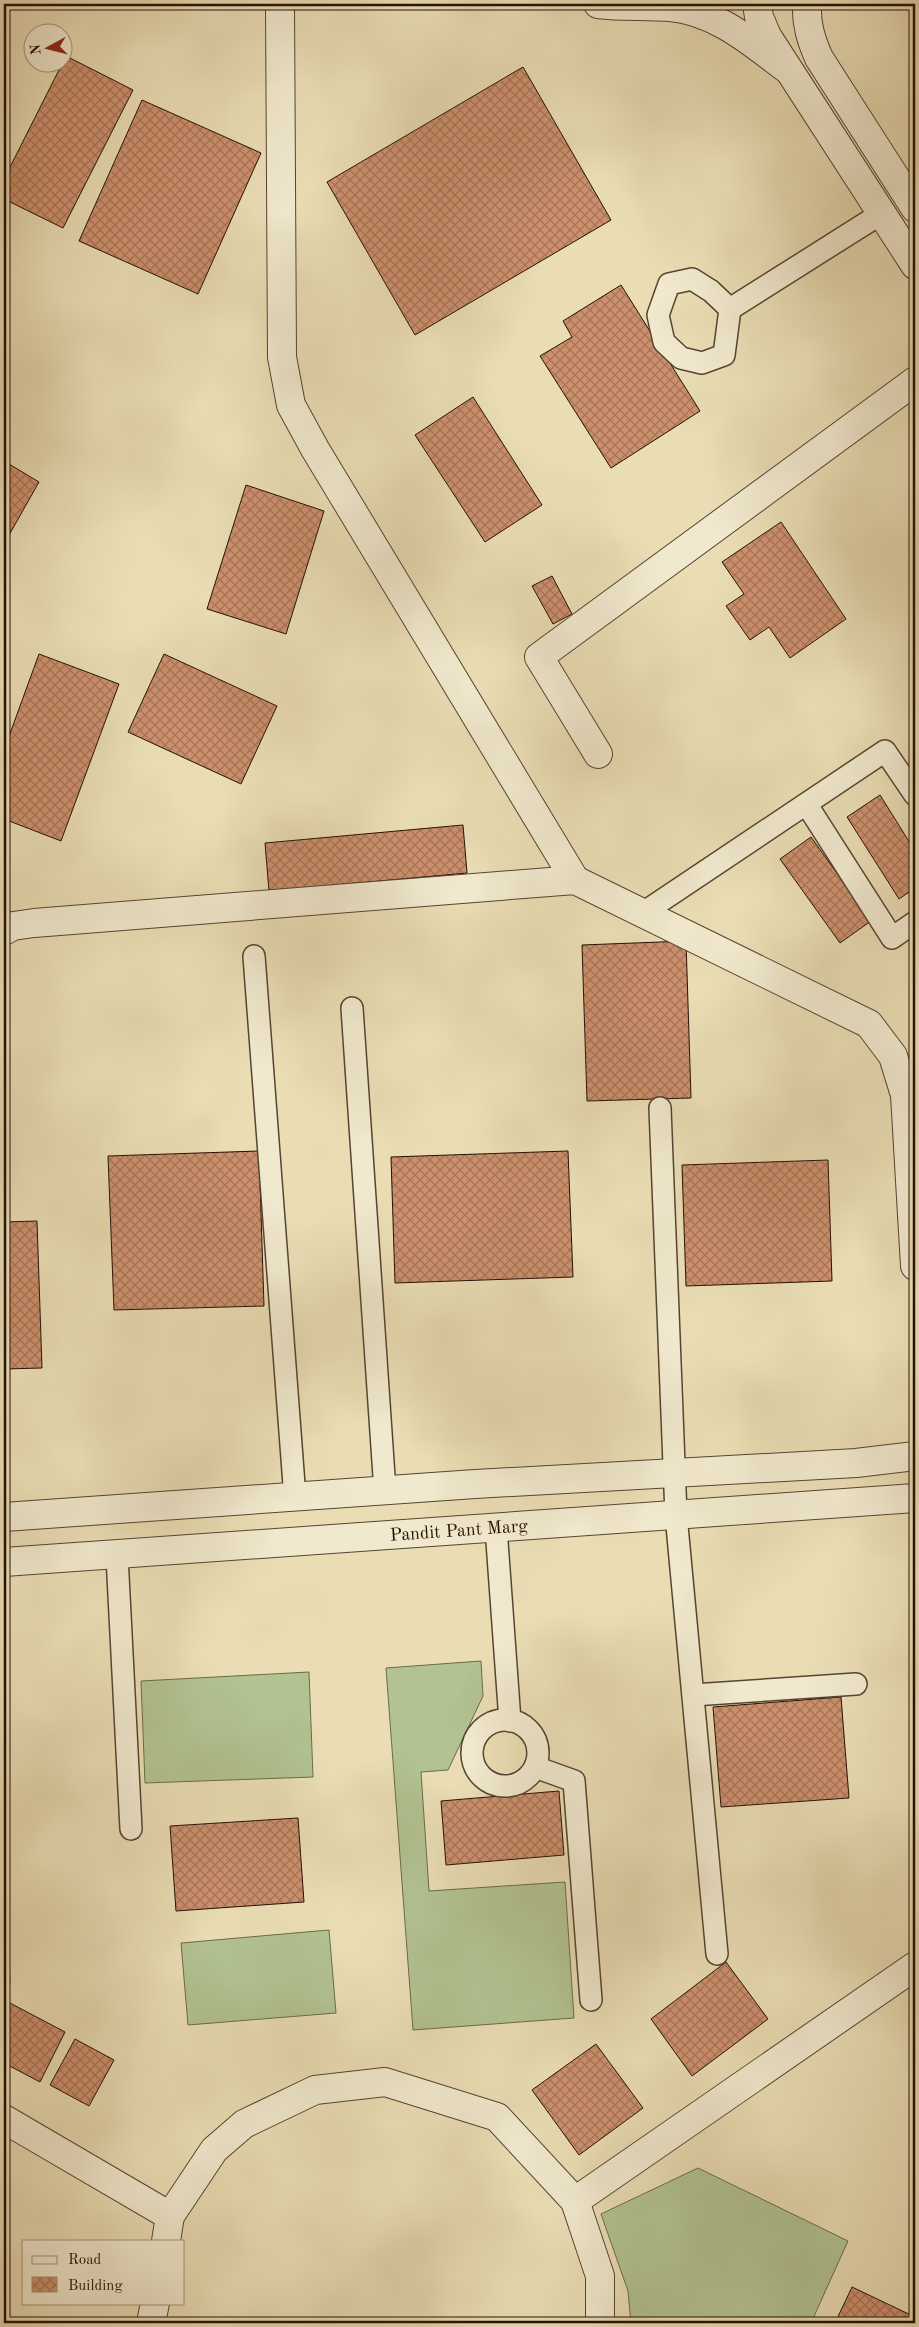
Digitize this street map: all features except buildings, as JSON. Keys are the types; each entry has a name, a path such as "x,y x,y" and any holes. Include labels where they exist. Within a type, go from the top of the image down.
{"street":[{"path":"280,4 282,357 292,406 315,448 575,880"},
{"path":"598,4 618,7 672,7 703,15 739,33 792,73"},
{"path":"757,4 767,36 915,265"},
{"path":"807,4 806,17 810,38 819,58 915,208"},
{"path":"598,754 539,657 915,381"},
{"path":"4,932 13,926 34,923 575,880 869,1024 893,1056 906,1095 915,1266"},
{"path":"4,1517 384,1491 856,1463 915,1456"},
{"name":"Pandit Pant Marg","path":"4,1562 117,1556 915,1498"},
{"path":"575,2202 915,1966"},
{"path":"4,2119 168,2228 214,2150 244,2124 315,2090 385,2082 497,2116 575,2202 600,2276 600,2323"},
{"path":"151,2323 155,2304"}],"lane":[{"path":"730,310 882,213"},
{"path":"643,914 886,751 915,795"},
{"path":"807,805 892,938 915,922"},
{"path":"254,956 296,1498"},
{"path":"352,1008 384,1491"},
{"path":"660,1108 676,1515 716,1954"},
{"path":"496,1528 510,1721"},
{"path":"117,1556 131,1830"},
{"path":"693,1695 856,1684"},
{"path":"510,1721 522,1725 530,1732 536,1742 538,1753 536,1767 524,1781 512,1786 500,1786 484,1778 474,1765 472,1754 474,1744 480,1732 492,1723 510,1721"},
{"path":"536,1767 574,1781 591,2000"}],"green space":[{"path":"481,1661 483,1696 448,1770 421,1772 429,1891 565,1882 574,2018 413,2030 386,1668"},
{"path":"309,1672 313,1777 145,1783 141,1681"},
{"path":"4,1850 10,1982 4,1994"},
{"path":"329,1930 336,2013 188,2025 181,1943"},
{"path":"698,2168 848,2241 811,2323 631,2323 628,2291 601,2214"}]}
